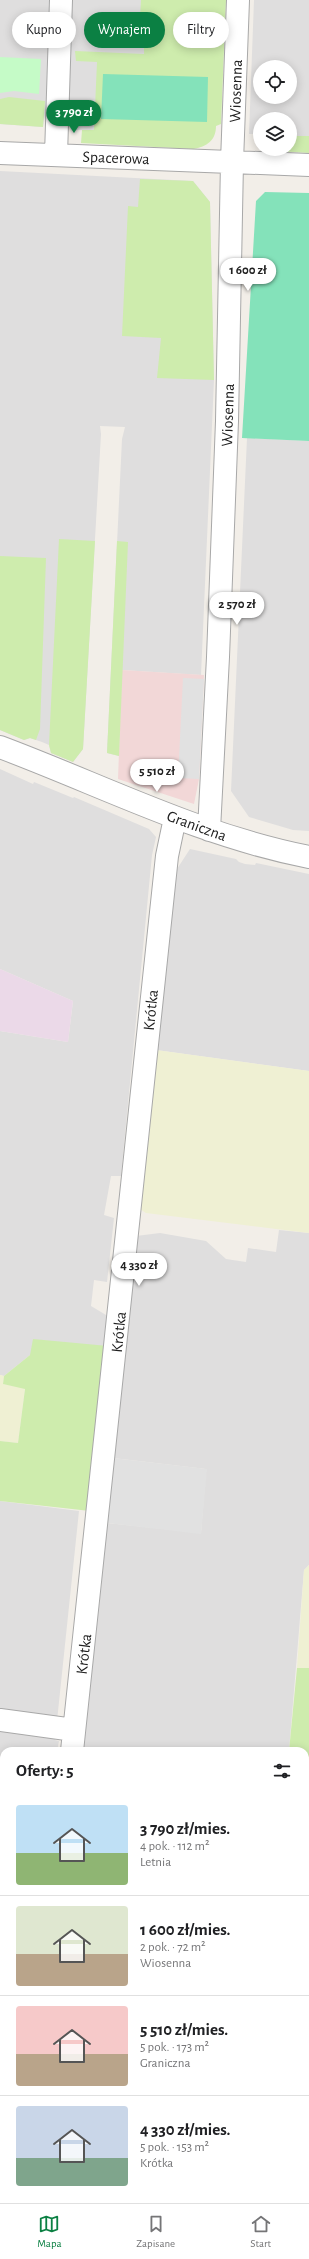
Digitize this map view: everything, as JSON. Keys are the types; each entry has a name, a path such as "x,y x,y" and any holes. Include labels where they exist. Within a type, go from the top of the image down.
{"street":[{"path":"56,155 61,0"},
{"name":"Wiosenna","path":"209,830 219,650 227,421 232,162 238,0"},
{"name":"Spacerowa","path":"0,153 309,165"},
{"name":"Graniczna","path":"0,747 175,818 249,844 309,857"},
{"name":"Krótka","path":"72,1747 167,856 175,818"},
{"path":"0,1720 74,1730"}],"shaded area":[{"path":"0,0 219,0 207,12 173,12 173,48 94,130 74,130 74,113 45,111 43,127 0,124"},
{"path":"254,0 309,0 309,136 297,136 297,112 253,112 253,134 249,134"},
{"path":"0,171 193,181 210,202 214,380 201,675 122,670 119,756 107,753 122,439 125,427 100,426 101,434 83,749 73,762 51,753 49,745 30,738 24,740 0,730"},
{"path":"247,438 309,441 309,831 293,830 249,817 231,791"},
{"path":"122,670 204,675 199,779 194,804 118,779"},
{"path":"183,678 204,679 199,779 178,778"},
{"path":"0,769 33,784 34,782 73,798 74,797 149,829 156,837 152,855 121,1176 111,1176 104,1215 114,1218 107,1282 94,1280 91,1306 111,1318 108,1346 30,1355 4,1376 0,1375 0,1031 68,1042 73,1001 0,969"},
{"path":"190,849 236,859 245,864 255,865 256,863 309,874 309,1071 156,1050 175,872"},
{"path":"0,969 73,1001 68,1042 0,1031"},
{"path":"156,1050 309,1071 309,1233 146,1213 137,1207"},
{"path":"279,1230 309,1233 309,1565 304,1570 289,1747 80,1747 91,1647 96,1633 102,1580 99,1570 107,1523 201,1533 206,1469 113,1458 136,1236 160,1233 206,1241 226,1259 246,1262 248,1248 276,1252"},
{"path":"0,1375 4,1376 3,1384 25,1388 18,1443 0,1441"},
{"path":"113,1458 207,1469 201,1534 107,1523"},
{"path":"0,1501 79,1511 55,1740 59,1741 58,1747 0,1747"},
{"path":"309,1565 309,1668 297,1668 304,1570"}],"green space":[{"path":"141,0 226,0 226,12 173,12 173,48 224,48 221,124 216,126 216,131 210,142 202,147 193,149 81,143 82,130 94,130 97,62 76,61 75,51 144,54 144,48 165,48 165,12 140,12"},
{"path":"0,57 41,59 39,94 14,91 0,93"},
{"path":"103,74 208,77 207,122 101,119"},
{"path":"9,97 45,101 43,127 0,124 0,99"},
{"path":"297,136 309,136 309,153 297,152"},
{"path":"140,179 193,181 210,202 214,380 157,378 161,338 122,336 128,206 138,207"},
{"path":"265,192 309,193 309,441 242,438 256,201"},
{"path":"59,539 95,541 83,749 73,762 51,753 49,745"},
{"path":"117,541 128,542 119,756 107,753"},
{"path":"0,556 46,558 40,729 36,740 30,738 24,740 0,730"},
{"path":"33,1339 108,1346 90,1511 0,1501 0,1441 18,1443 25,1389 3,1384 4,1376 30,1355"},
{"path":"297,1668 309,1668 309,1747 289,1747"}]}
